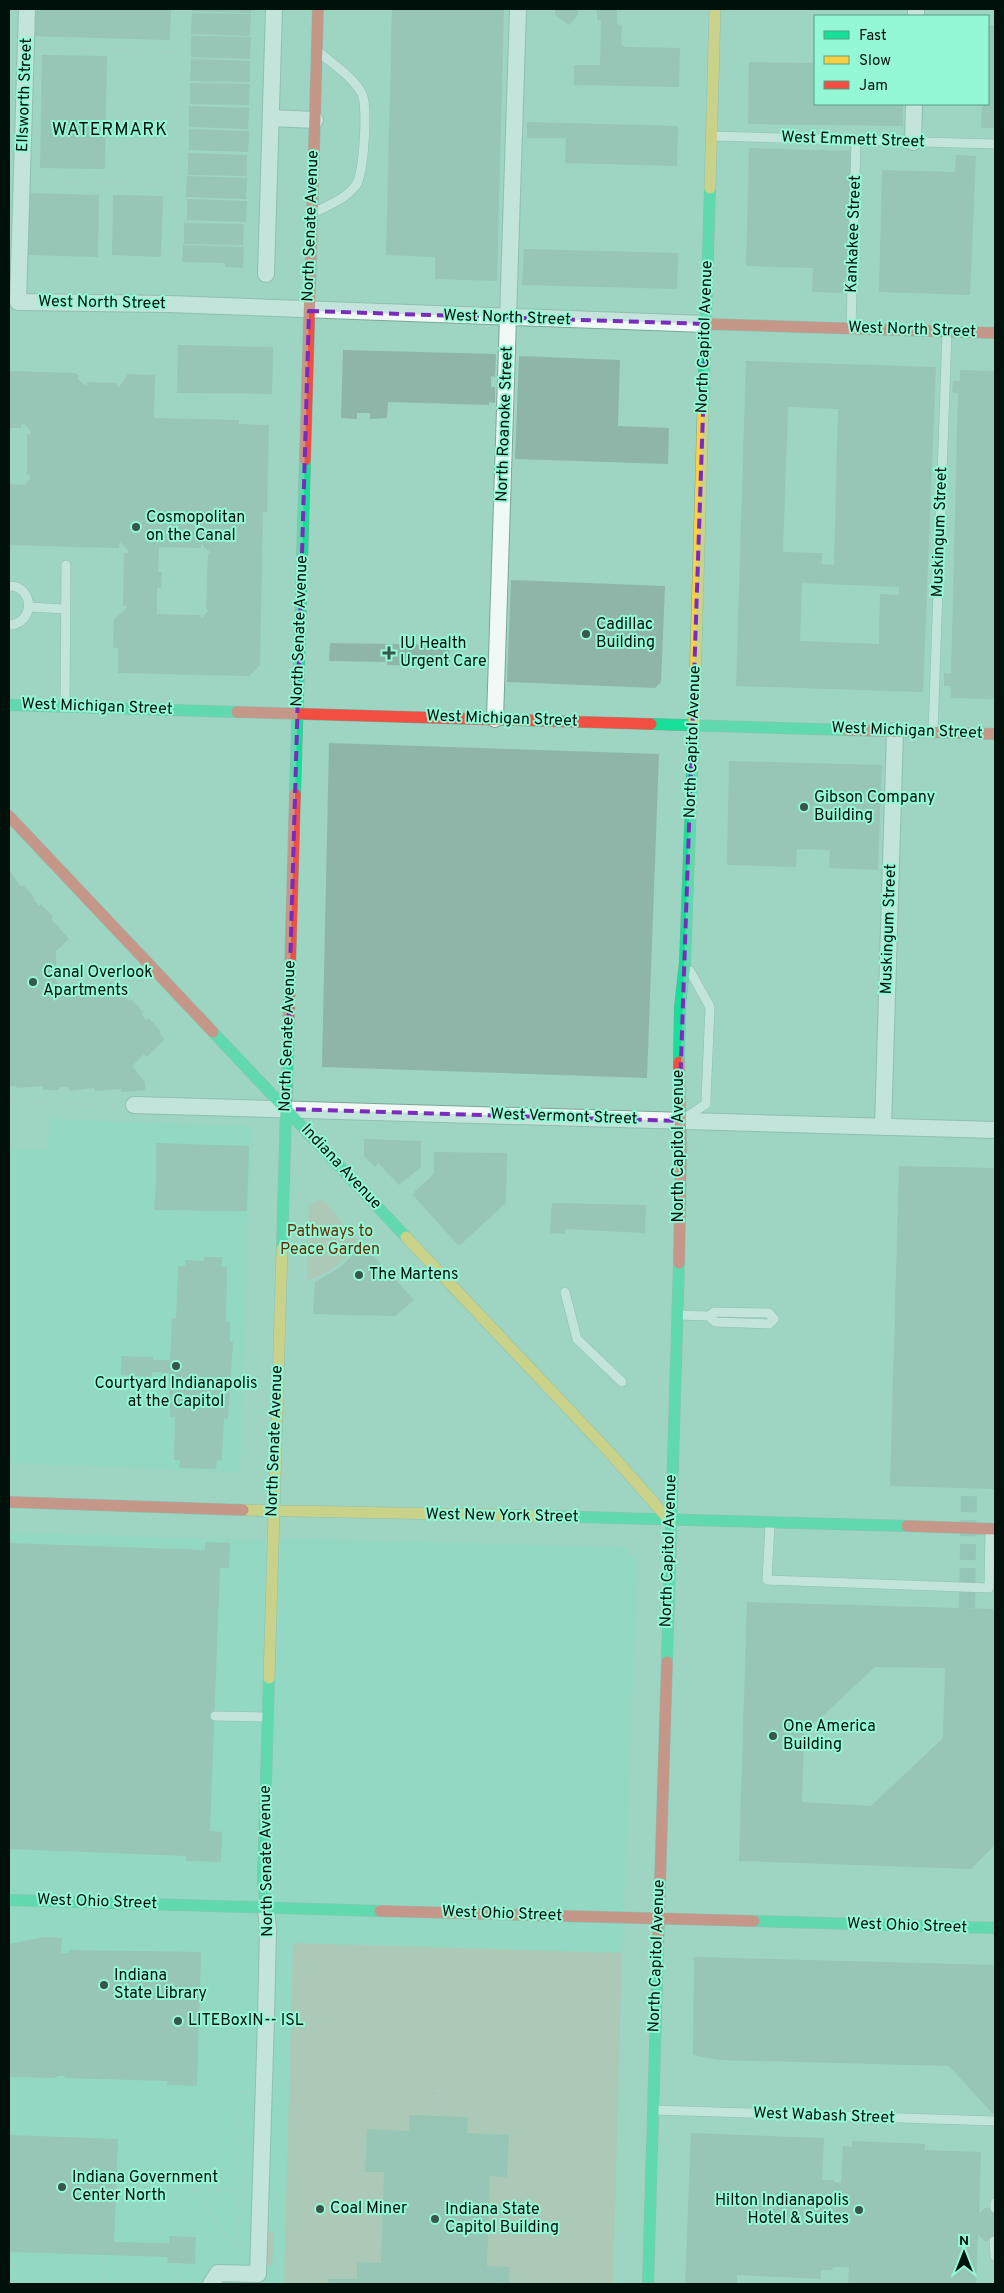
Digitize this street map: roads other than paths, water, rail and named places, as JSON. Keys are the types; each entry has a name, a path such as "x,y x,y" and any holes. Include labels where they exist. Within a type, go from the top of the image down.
{"main road":[{"name":"North Senate Avenue","path":"266,1907 264,1881 273,1511 318,9"},
{"name":"North Capitol Avenue","path":"648,2284 677,1315 681,1151 679,1121 680,1007 685,962 694,724 715,9"},
{"name":"West North Street","path":"706,324 995,333"},
{"name":"West Michigan Street","path":"9,705 995,734"},
{"name":"Indiana Avenue","path":"9,816 611,1454 670,1521"},
{"name":"West New York Street","path":"9,1502 273,1511 992,1529"},
{"name":"West Ohio Street","path":"9,1900 995,1928"}],"street":[{"name":"Ellsworth Street","path":"18,302 28,9"},
{"path":"266,274 274,9"},
{"name":"North Roanoke Street","path":"495,719 518,9"},
{"path":"913,142 914,105"},
{"path":"271,118 314,120"},
{"name":"West North Street","path":"18,302 168,304 309,311 706,324"},
{"name":"Muskingum Street","path":"883,1127 896,731"},
{"name":"West Vermont Street","path":"134,1105 995,1130"},
{"name":"North Senate Avenue","path":"211,2284 218,2273 258,2274 268,1940 266,1907"}],"lane":[{"path":"312,214 344,197 356,184 362,172 364,148 364,106 362,94 348,77 316,51"},
{"name":"West Emmett Street","path":"711,136 995,144"},
{"name":"Kankakee Street","path":"851,328 856,140"},
{"name":"Muskingum Street","path":"933,732 947,332"},
{"path":"66,565 66,706"},
{"path":"9,586 20,588 25,593 29,607 25,618 20,622 9,625"},
{"path":"29,607 66,609"},
{"path":"679,1121 706,1104 710,1007 685,962"},
{"path":"564,1292 578,1339 622,1382"},
{"path":"677,1315 709,1316 714,1312 769,1313 774,1319 769,1324 715,1322 709,1316"},
{"path":"770,1524 767,1580 989,1588 992,1529"},
{"path":"215,1716 268,1716"},
{"name":"West Wabash Street","path":"652,2110 995,2121"},
{"path":"995,2203 995,2208"},
{"path":"994,2241 995,2256"}],"tunnel":[{"path":"967,1608 969,1489"}],"place":[{"name":"Cosmopolitan on the Canal","path":"136,527"},
{"name":"Cadillac Building","path":"586,634"},
{"name":"IU Health Urgent Care","path":"389,653"},
{"name":"Gibson Company Building","path":"804,807"},
{"name":"Canal Overlook Apartments","path":"33,982"},
{"name":"The Martens","path":"359,1275"},
{"name":"Courtyard Indianapolis at the Capitol","path":"176,1366"},
{"name":"One America Building","path":"773,1736"},
{"name":"Indiana State Library","path":"104,1985"},
{"name":"LITEBoxIN-- ISL","path":"178,2021"},
{"name":"Indiana Government Center North","path":"62,2187"},
{"name":"Coal Miner","path":"320,2209"},
{"name":"Hilton Indianapolis Hotel & Suites","path":"859,2210"},
{"name":"Indiana State Capitol Building","path":"435,2219"}],"district":[{"name":"WATERMARK","path":"110,130"}],"park label":[{"name":"Pathways to Peace Garden","path":"330,1241"}]}
